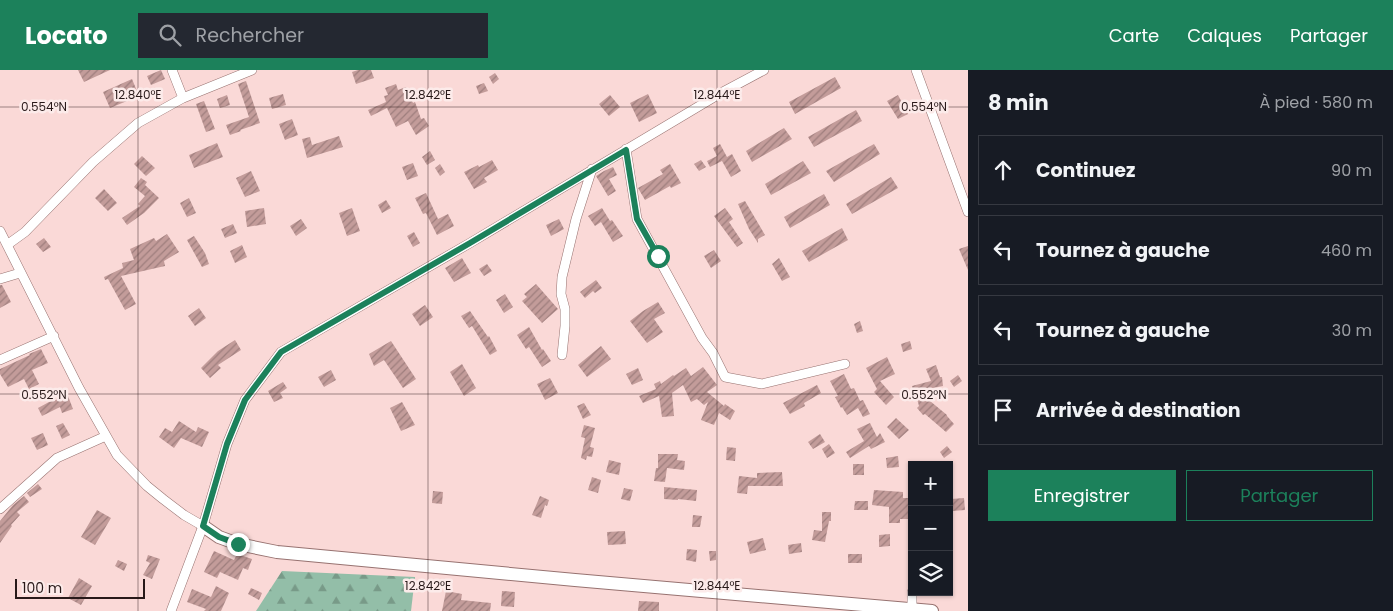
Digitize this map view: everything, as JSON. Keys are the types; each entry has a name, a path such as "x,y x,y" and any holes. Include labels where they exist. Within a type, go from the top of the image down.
{"street":[{"path":"172,70 183,98"},
{"path":"7,244 25,232 93,162 138,123 183,98 252,70"},
{"path":"171,611 203,526 227,444 245,400 281,352 470,243 721,93 764,70"},
{"path":"916,70 968,212"},
{"path":"626,150 637,219 725,377 762,384 845,364"},
{"path":"562,355 565,309 561,294 562,277 576,219 592,170"},
{"path":"0,231 79,388 117,455 147,486 184,515 219,537 238,544 277,552 830,607 932,611"},
{"path":"0,279 20,273"},
{"path":"0,360 54,336"},
{"path":"0,509 57,458 106,436"},
{"path":"912,596 912,609"}],"green space":[{"path":"282,571 415,577 411,611 256,611"}],"building":[{"path":"78,70 110,70 84,82"},
{"path":"161,70 165,79 151,85 147,76"},
{"path":"371,70 374,78 356,84 352,72"},
{"path":"495,73 499,79 493,84 489,77"},
{"path":"835,77 841,88 795,114 789,102"},
{"path":"132,79 139,96 110,108 103,92"},
{"path":"246,81 260,123 230,135 226,125 249,117 238,84"},
{"path":"484,83 488,91 479,94 476,86"},
{"path":"396,84 398,90 406,87 413,103 415,102 421,119 424,118 429,126 416,135 408,121 396,127 387,108 371,116 368,110 386,102 384,96 388,95 385,88"},
{"path":"283,94 286,105 272,109 269,98"},
{"path":"648,94 657,113 639,122 630,103"},
{"path":"227,95 230,105 220,108 217,99"},
{"path":"610,95 620,107 609,116 599,104"},
{"path":"898,95 908,114 898,119 887,101"},
{"path":"204,101 215,129 206,132 196,104"},
{"path":"856,110 862,121 814,147 808,137"},
{"path":"292,119 298,135 285,140 279,124"},
{"path":"784,128 792,139 752,162 746,151"},
{"path":"339,136 343,147 307,158 302,139 310,137 312,145"},
{"path":"217,143 223,157 194,168 189,155"},
{"path":"720,144 727,157 732,154 741,171 731,177 722,161 710,167 707,161 717,156 713,148"},
{"path":"874,144 880,154 834,182 826,171"},
{"path":"430,151 435,160 427,165 422,157"},
{"path":"142,156 155,168 146,176 134,164"},
{"path":"492,160 498,170 484,178 487,182 474,189 464,172"},
{"path":"701,160 706,167 699,171 694,164"},
{"path":"803,161 811,173 771,195 765,184"},
{"path":"413,163 418,176 407,180 402,167"},
{"path":"440,164 445,172 440,176 435,168"},
{"path":"670,164 681,183 671,188 670,186 645,200 638,188 663,174 660,170"},
{"path":"613,167 617,175 609,179 616,191 608,196 596,176"},
{"path":"251,171 260,191 245,197 236,178"},
{"path":"891,177 898,188 852,214 846,204"},
{"path":"141,178 147,182 145,185 159,198 144,213 127,225 122,218 140,206 138,204 145,196 134,187"},
{"path":"104,189 117,203 108,211 95,198"},
{"path":"426,193 438,219 448,214 454,226 437,235 426,213 423,214 415,198"},
{"path":"824,194 830,205 790,228 784,217"},
{"path":"189,198 196,213 187,217 180,203"},
{"path":"386,200 391,208 382,213 378,205"},
{"path":"745,201 765,235 758,239 758,243 749,229 738,204"},
{"path":"264,208 266,224 247,227 245,211"},
{"path":"352,208 360,231 347,236 339,213"},
{"path":"602,208 623,236 613,242 601,222 595,226 588,216"},
{"path":"725,208 733,219 729,222 743,243 737,247 714,216"},
{"path":"301,219 307,228 296,236 290,226"},
{"path":"559,219 564,229 551,236 546,225"},
{"path":"233,224 237,233 225,238 221,229"},
{"path":"842,228 848,240 809,262 802,251"},
{"path":"414,232 420,243 413,247 407,236"},
{"path":"167,234 179,252 164,261 165,266 121,276 136,304 125,310 108,279 105,280 104,277 123,268 122,263 134,260 130,249 154,238 156,241"},
{"path":"194,236 205,253 209,264 202,267 187,240"},
{"path":"44,238 51,247 43,252 36,244"},
{"path":"242,245 247,257 235,263 230,251"},
{"path":"968,246 968,270 959,249"},
{"path":"714,250 721,261 711,268 704,256"},
{"path":"462,258 471,273 454,282 445,268"},
{"path":"779,258 790,277 782,281 772,264"},
{"path":"487,264 492,271 484,276 479,269"},
{"path":"596,280 602,288 595,293 593,291 585,298 580,292"},
{"path":"536,284 558,309 542,323 522,301 527,297 524,294"},
{"path":"0,285 2,285 11,302 0,308"},
{"path":"505,294 513,307 504,313 496,300"},
{"path":"658,302 665,313 654,319 663,332 647,343 630,321"},
{"path":"425,305 433,317 420,326 412,314"},
{"path":"199,308 206,318 195,326 188,316"},
{"path":"470,311 489,336 497,351 490,355 472,326 469,328 461,316"},
{"path":"860,321 863,331 857,333 854,324"},
{"path":"529,327 542,350 551,361 542,367 529,347 526,349 517,335"},
{"path":"235,340 241,350 218,365 221,368 210,378 201,368 218,351"},
{"path":"391,341 416,379 403,388 384,360 374,366 369,354"},
{"path":"910,341 912,349 903,352 901,344"},
{"path":"601,346 611,359 587,377 578,365"},
{"path":"41,349 48,363 32,370 39,384 29,389 24,379 8,387 0,374 0,369"},
{"path":"887,357 895,374 880,381 894,397 886,405 874,392 877,389 866,368"},
{"path":"462,364 476,388 464,396 450,372"},
{"path":"936,365 940,377 942,377 943,386 927,389 930,401 947,415 954,424 946,432 925,414 923,415 917,408 919,406 912,386 931,381 926,369"},
{"path":"703,367 717,385 707,392 724,406 725,404 735,411 730,420 719,413 714,425 701,420 708,402 704,405 697,399 691,402 683,385 672,393 674,416 662,417 659,396 643,403 639,396 656,389 654,384 660,381 661,384 686,368 691,376"},
{"path":"638,368 643,380 632,385 626,374"},
{"path":"331,370 336,380 324,387 318,377"},
{"path":"844,374 851,389 854,388 860,401 863,400 870,414 863,417 858,408 847,415 841,408 835,397 838,396 830,381"},
{"path":"958,375 962,381 954,387 950,381"},
{"path":"550,378 558,393 545,400 537,384"},
{"path":"283,382 287,388 280,393 283,398 274,402 268,391"},
{"path":"817,385 821,393 804,403 805,406 790,414 783,403"},
{"path":"68,396 73,409 62,413 60,407 42,416 38,408"},
{"path":"402,402 415,425 401,431 390,408"},
{"path":"584,403 591,415 583,419 577,406"},
{"path":"896,418 909,430 899,439 887,427"},
{"path":"179,421 196,432 198,427 209,432 202,447 181,438 174,448 159,437 165,428 172,432"},
{"path":"63,423 70,435 62,439 56,426"},
{"path":"870,423 877,437 880,433 885,442 871,449 869,446 850,458 846,452 864,441 857,429"},
{"path":"584,425 595,428 590,447 594,448 592,457 587,456 586,460 581,458 585,438 581,437"},
{"path":"43,433 48,445 37,450 31,438"},
{"path":"820,434 825,442 813,449 808,442"},
{"path":"829,444 835,453 827,458 822,449"},
{"path":"947,446 952,452 944,458 940,452"},
{"path":"727,447 736,448 735,461 726,460"},
{"path":"658,454 678,454 677,460 685,461 684,470 667,468 665,482 654,481 656,468 658,468"},
{"path":"898,456 899,467 887,468 886,458"},
{"path":"609,460 621,463 619,475 606,472"},
{"path":"853,464 864,464 864,475 853,475"},
{"path":"782,472 783,486 748,486 747,494 737,493 739,476 757,478 757,473"},
{"path":"592,477 601,480 598,493 588,490"},
{"path":"38,484 42,489 30,497 27,493"},
{"path":"664,487 697,490 696,501 664,499"},
{"path":"624,488 633,490 630,501 621,499"},
{"path":"874,490 903,492 903,498 908,498 908,519 900,519 900,523 889,523 889,507 872,505"},
{"path":"433,491 443,492 442,504 432,503"},
{"path":"24,496 29,502 17,512 20,515 11,525 0,543 0,521 13,505"},
{"path":"540,496 549,500 547,506 545,505 541,518 532,515"},
{"path":"964,498 965,510 953,511 953,499"},
{"path":"855,501 868,501 868,510 854,510"},
{"path":"97,510 111,518 95,545 81,537"},
{"path":"822,512 831,512 831,521 829,521 825,542 812,540 814,530 822,531"},
{"path":"693,515 702,516 700,527 692,527"},
{"path":"625,531 626,544 608,545 607,532"},
{"path":"890,534 890,546 879,547 879,535"},
{"path":"763,538 766,550 750,554 747,542"},
{"path":"801,543 802,552 789,554 788,545"},
{"path":"687,549 697,550 696,562 686,560"},
{"path":"214,551 234,560 237,554 252,559 248,570 243,568 238,580 220,572 217,578 204,572"},
{"path":"709,551 716,551 716,560 710,561"},
{"path":"848,554 862,554 862,563 848,563"},
{"path":"148,555 160,559 152,579 143,575 150,563 146,561"},
{"path":"118,560 127,564 124,571 115,566"},
{"path":"79,578 92,586 81,605 68,598"},
{"path":"216,586 229,593 221,611 204,611 206,609 187,602 192,589 211,597"},
{"path":"251,588 262,593 259,600 248,594"},
{"path":"446,591 462,594 461,600 491,603 490,611 442,611"},
{"path":"502,591 515,592 514,607 501,606"},
{"path":"639,601 659,602 659,611 638,611"}],"route":[{"path":"238,544 219,537 203,526 227,444 245,400 281,352 626,150 637,219 658,256"}]}
